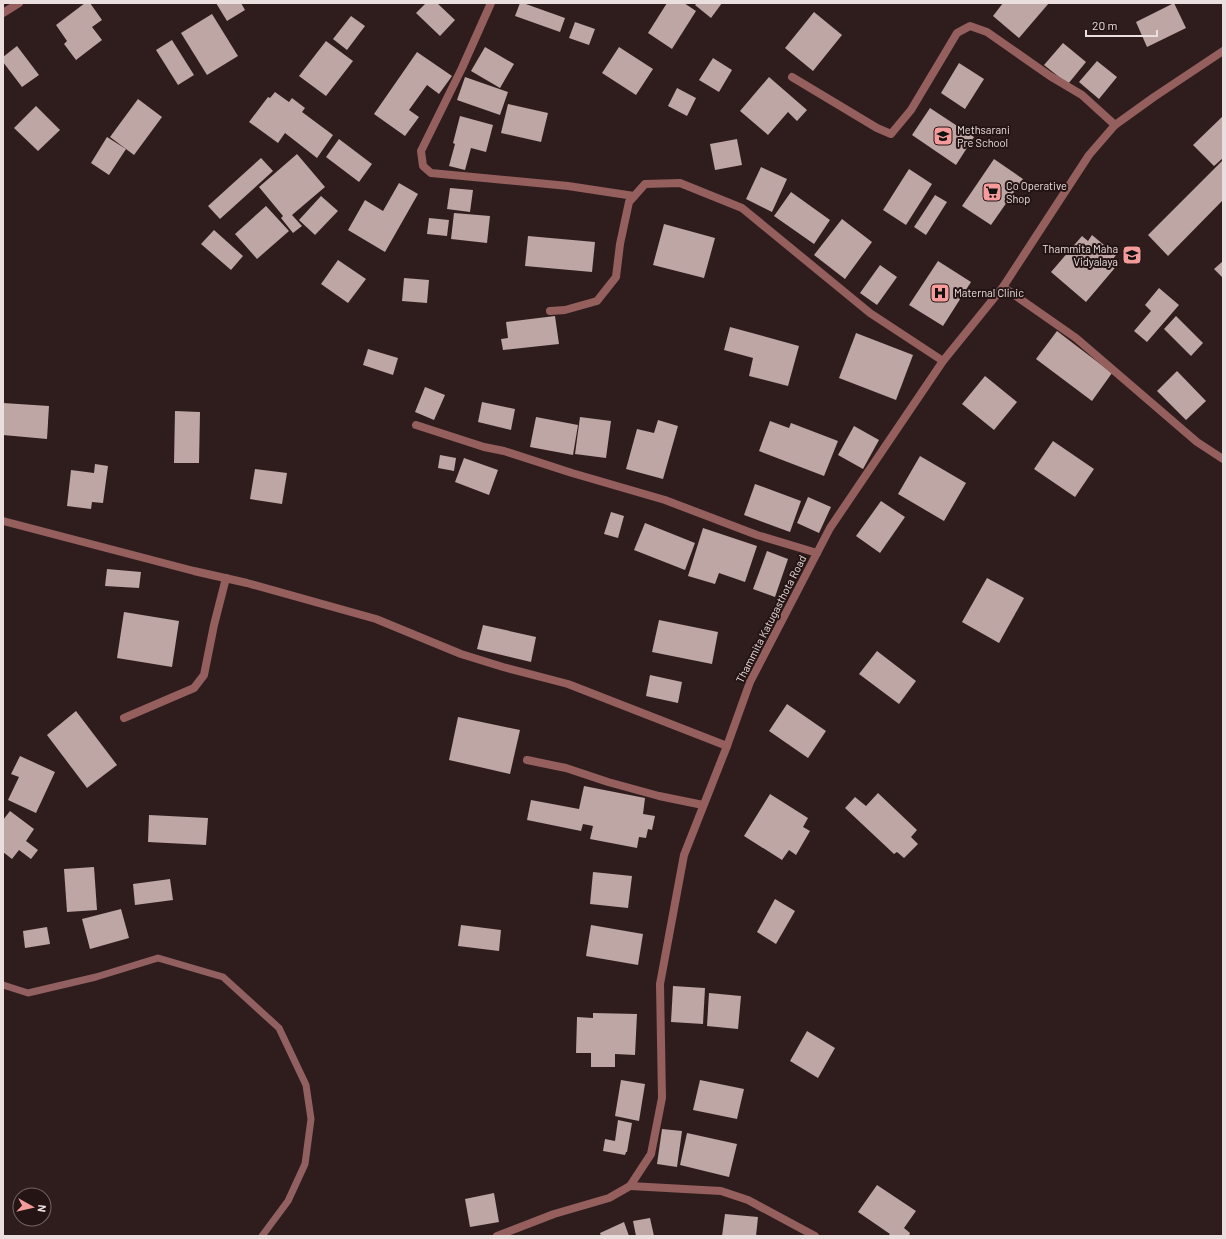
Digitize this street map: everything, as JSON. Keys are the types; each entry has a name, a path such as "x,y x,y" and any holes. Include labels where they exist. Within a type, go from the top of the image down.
{"street":[{"path":"3,13 19,3"},
{"path":"491,3 462,68 421,151 422,166 431,173 568,186 634,196"},
{"path":"792,77 877,128 890,134 911,110 957,33 970,26 987,32 1050,76 1082,95 1115,125"},
{"name":"Thammita Katugasthota Road","path":"497,1236 554,1214 609,1198 630,1186 651,1154 662,1098 660,984 684,855 727,746 750,682 830,528 943,361 1003,287 1089,155 1115,125 1223,51"},
{"path":"550,311 565,310 596,301 616,277 620,244 629,202 645,184 680,183 742,208 870,313 943,361"},
{"path":"1003,287 1076,338 1197,442 1223,460"},
{"path":"416,425 484,447 504,451 572,473 665,500 757,535 817,553"},
{"path":"3,521 226,578 376,619 461,654 568,684 727,746"},
{"path":"124,718 194,688 199,682 204,675 214,625 226,578"},
{"path":"527,760 566,768 608,782 659,796 703,805"},
{"path":"630,1186 721,1191 748,1200 815,1236"}],"building":[{"path":"85,3 90,3 102,20 92,27 102,40 76,60 64,44 67,41 56,25"},
{"path":"216,3 241,3 245,10 227,21"},
{"path":"426,3 437,3 455,20 440,36 416,13"},
{"path":"520,3 565,18 560,32 515,16"},
{"path":"667,3 684,3 696,11 672,49 648,33"},
{"path":"697,3 722,3 711,18 695,5"},
{"path":"1003,3 1049,3 1019,38 993,16"},
{"path":"1174,3 1186,28 1147,47 1136,22"},
{"path":"814,12 842,35 813,71 785,48"},
{"path":"212,14 238,56 207,75 181,33"},
{"path":"351,16 365,26 347,50 333,39"},
{"path":"575,22 595,29 589,45 569,38"},
{"path":"172,40 194,75 178,85 156,50"},
{"path":"326,41 353,61 326,96 299,76"},
{"path":"1063,43 1086,62 1068,84 1044,65"},
{"path":"17,46 39,75 22,87 3,62 3,57"},
{"path":"485,47 514,64 500,88 471,71"},
{"path":"619,47 653,69 636,95 602,73"},
{"path":"417,52 452,76 439,94 427,85 409,110 419,117 405,136 374,114"},
{"path":"713,58 732,70 719,92 699,80"},
{"path":"1097,61 1117,77 1099,99 1079,82"},
{"path":"959,63 984,79 965,109 941,93"},
{"path":"465,77 508,92 500,115 457,100"},
{"path":"769,77 807,110 797,121 788,112 768,135 740,111"},
{"path":"677,88 696,98 687,116 668,106"},
{"path":"275,92 289,102 292,98 305,108 302,112 333,135 317,158 285,133 278,143 249,122 268,97 270,98"},
{"path":"138,99 162,117 134,155 110,137"},
{"path":"508,104 548,113 541,142 501,133"},
{"path":"36,106 60,130 38,151 14,128"},
{"name":"Methsarani Pre School","path":"930,108 974,137 956,165 912,135"},
{"path":"460,116 493,125 486,152 471,148 465,170 449,166"},
{"path":"1223,116 1223,158 1214,166 1193,145"},
{"path":"107,137 126,149 109,175 91,163"},
{"path":"339,139 372,164 359,182 326,157"},
{"path":"737,139 742,165 715,170 710,144"},
{"path":"297,154 325,187 292,215 302,226 293,233 281,218 283,216 259,187"},
{"path":"261,158 273,171 220,219 208,206"},
{"name":"Co Operative Shop","path":"994,159 1023,179 991,225 962,206"},
{"path":"1223,160 1223,200 1168,256 1148,235"},
{"path":"761,167 787,179 772,212 746,199"},
{"path":"909,169 932,184 906,225 883,210"},
{"path":"399,183 418,194 385,252 348,230 365,200 383,211"},
{"path":"450,188 473,190 470,212 447,209"},
{"path":"791,192 830,220 814,244 774,216"},
{"path":"935,195 947,202 926,235 914,227"},
{"path":"321,196 338,211 315,235 299,220"},
{"path":"266,206 289,231 257,259 235,234"},
{"path":"454,213 490,216 487,243 451,239"},
{"path":"429,218 449,220 447,236 427,234"},
{"path":"842,219 872,242 845,279 814,255"},
{"path":"664,224 715,238 704,278 653,265"},
{"path":"214,230 243,256 231,270 201,244"},
{"path":"1092,235 1116,255 1113,259 1119,263 1086,302 1051,272 1082,236 1088,241"},
{"path":"528,236 595,242 592,272 525,266"},
{"path":"338,260 366,279 348,303 321,284"},
{"name":"Maternal Clinic","path":"938,261 971,282 943,326 909,305"},
{"path":"1223,261 1223,278 1214,269"},
{"path":"880,265 897,277 877,305 860,293"},
{"path":"404,278 429,280 427,303 402,301"},
{"path":"1159,288 1179,305 1147,342 1134,331 1151,311 1145,305"},
{"path":"555,316 559,344 503,350 501,339 508,338 506,322"},
{"path":"1176,316 1203,343 1191,356 1164,329"},
{"path":"730,327 799,346 788,386 749,376 753,358 724,350"},
{"path":"1057,331 1112,373 1092,401 1036,359"},
{"path":"856,333 913,355 896,400 839,378"},
{"path":"368,349 398,358 393,375 363,365"},
{"path":"1177,371 1206,401 1186,420 1157,391"},
{"path":"985,376 1017,402 994,430 962,404"},
{"path":"425,387 445,395 434,420 415,412"},
{"path":"482,402 515,409 511,430 478,422"},
{"path":"3,403 49,406 47,439 3,435"},
{"path":"175,411 200,412 199,463 174,463"},
{"path":"536,417 578,425 573,455 530,447"},
{"path":"580,417 611,421 606,458 575,454"},
{"path":"658,420 678,426 663,479 626,469 637,429 654,433"},
{"path":"770,421 789,428 791,423 838,441 824,476 759,451"},
{"path":"854,426 879,440 863,469 838,455"},
{"path":"1053,441 1094,469 1075,497 1034,469"},
{"path":"440,455 456,458 454,471 438,468"},
{"path":"920,456 966,483 944,521 898,494"},
{"path":"464,458 498,470 489,495 455,482"},
{"path":"95,464 108,466 103,503 92,502 91,509 67,506 71,470 94,473"},
{"path":"255,469 287,473 282,504 250,499"},
{"path":"755,484 801,501 790,532 744,515"},
{"path":"808,497 831,507 819,533 797,523"},
{"path":"881,501 905,517 880,553 856,536"},
{"path":"611,512 624,516 618,538 604,534"},
{"path":"645,523 695,543 685,570 634,550"},
{"path":"703,528 757,546 745,582 719,573 715,584 688,576"},
{"path":"767,551 788,559 775,597 753,589"},
{"path":"107,569 141,572 139,588 105,586"},
{"path":"987,578 1024,598 999,643 962,622"},
{"path":"124,612 179,621 172,667 117,658"},
{"path":"659,620 718,632 712,664 652,652"},
{"path":"483,625 536,637 531,662 477,649"},
{"path":"877,651 916,681 899,704 859,674"},
{"path":"650,675 682,682 678,703 646,696"},
{"path":"787,704 826,731 808,758 769,731"},
{"path":"76,711 117,765 87,788 47,735"},
{"path":"458,717 520,730 510,774 449,760"},
{"path":"20,756 55,772 36,813 8,800 19,777 11,774"},
{"path":"584,786 645,798 643,814 655,816 652,830 648,829 646,838 639,837 637,848 590,839 593,826 583,824 581,831 527,820 531,800 579,809"},
{"path":"878,793 917,830 911,837 918,844 904,858 897,852 894,854 845,808 855,797 866,806"},
{"path":"770,794 808,818 803,827 810,831 796,855 789,850 782,860 744,836"},
{"path":"10,811 34,829 26,841 38,850 31,859 19,850 12,859 3,852 3,820"},
{"path":"149,815 208,818 206,845 148,842"},
{"path":"94,867 97,910 67,912 64,869"},
{"path":"593,872 632,876 628,908 590,904"},
{"path":"170,879 173,900 135,905 133,884"},
{"path":"775,899 795,911 776,944 757,932"},
{"path":"121,909 129,938 90,949 82,919"},
{"path":"461,925 501,930 499,951 458,946"},
{"path":"591,925 643,934 638,965 586,956"},
{"path":"47,927 50,944 25,948 23,931"},
{"path":"673,986 705,988 703,1024 671,1022"},
{"path":"709,993 741,996 738,1029 707,1026"},
{"path":"593,1013 637,1014 635,1055 615,1054 615,1067 591,1067 591,1053 576,1053 577,1017 593,1018"},
{"path":"807,1031 835,1048 818,1078 790,1061"},
{"path":"621,1080 645,1084 639,1121 615,1116"},
{"path":"700,1080 744,1089 737,1119 693,1110"},
{"path":"618,1120 632,1123 627,1152 625,1155 603,1151 605,1139 615,1141"},
{"path":"662,1129 682,1131 677,1167 657,1164"},
{"path":"687,1133 737,1144 729,1177 680,1165"},
{"path":"877,1185 916,1211 904,1228 910,1233 909,1236 888,1236 890,1234 858,1212"},
{"path":"494,1193 499,1222 470,1227 465,1199"},
{"path":"725,1214 758,1217 756,1236 722,1236"},
{"path":"650,1218 654,1236 636,1236 633,1221"},
{"path":"624,1222 629,1236 601,1236 600,1233"}],"waterway":[{"path":"3,985 28,993 96,977 158,958 223,977 279,1028 306,1085 311,1119 305,1164 288,1201 262,1236"}],"place":[{"name":"Methsarani Pre School","path":"943,136"},
{"name":"Co Operative Shop","path":"992,192"},
{"name":"Thammita Maha Vidyalaya","path":"1132,255"},
{"name":"Maternal Clinic","path":"940,293"}]}
